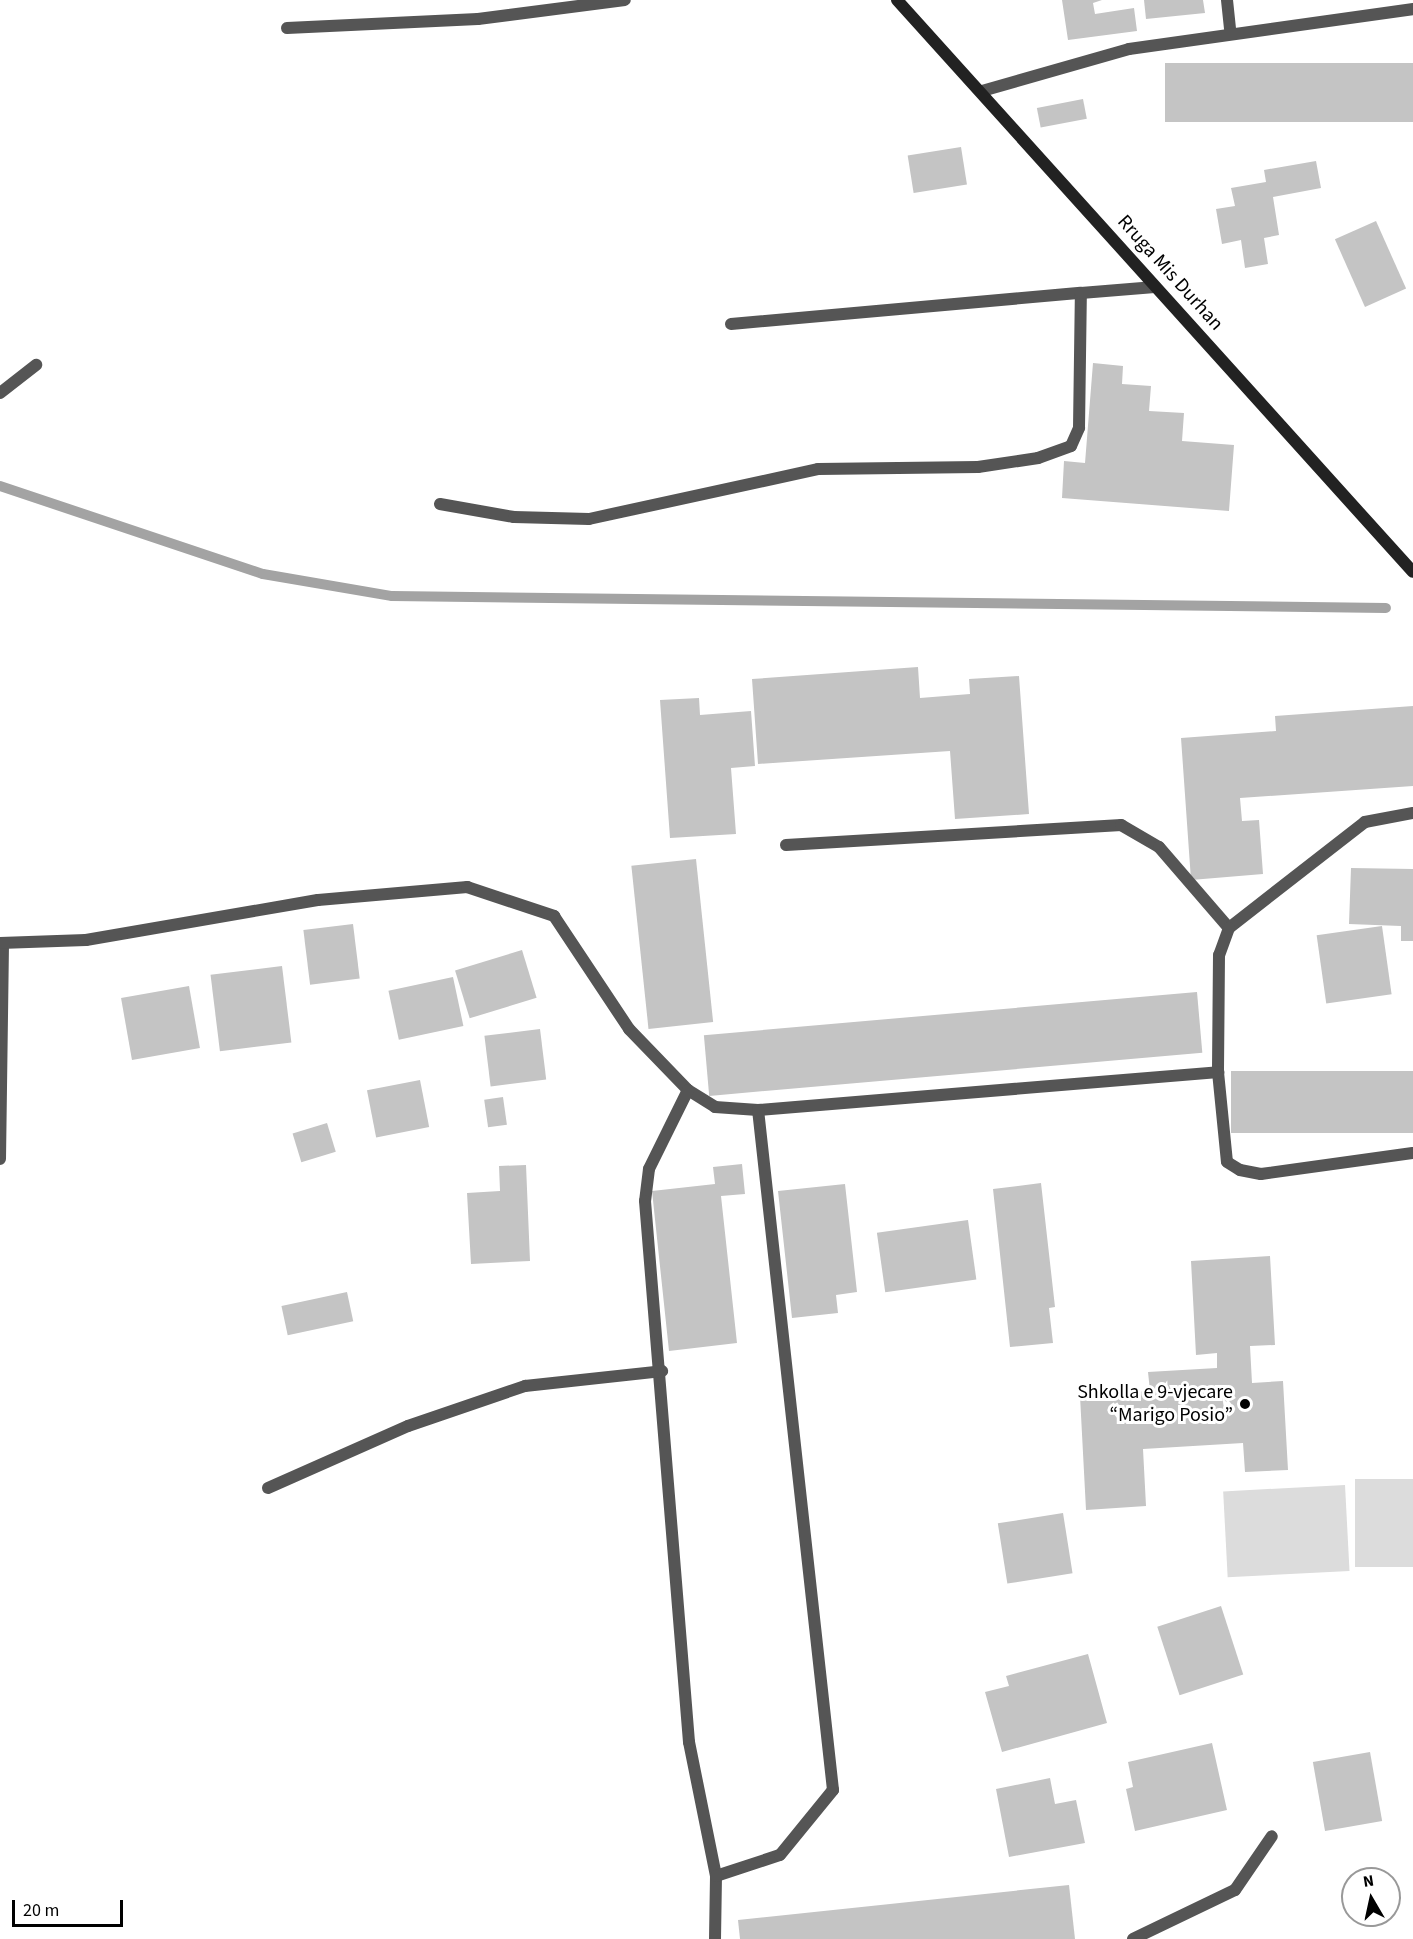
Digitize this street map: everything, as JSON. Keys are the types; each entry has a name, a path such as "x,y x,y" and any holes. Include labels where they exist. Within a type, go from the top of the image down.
{"street":[{"path":"287,28 477,19 625,0"},
{"name":"Rruga Mis Durhan","path":"897,0 982,91 1155,287 1413,572"},
{"path":"1227,0 1230,31"},
{"path":"982,91 1129,49 1230,31 1413,9"},
{"path":"731,324 1155,287"},
{"path":"440,504 514,517 590,519 818,469 978,467 1038,458 1071,446 1078,428 1080,293"},
{"path":"0,393 36,365"},
{"path":"1413,813 1365,822 1229,928 1219,955 1218,1072 1227,1162 1240,1170 1261,1174 1413,1153"},
{"path":"786,846 1121,825 1159,847 1229,928"},
{"path":"0,1159 2,944 86,940 318,900 467,887 554,916 629,1029 687,1090 715,1107 758,1110 1218,1072"},
{"path":"687,1090 649,1169 645,1201 662,1371 689,1742 716,1876 716,1939"},
{"path":"716,1876 780,1855 833,1790 758,1110"},
{"path":"268,1488 408,1426 525,1386 662,1371"},
{"path":"1133,1939 1138,1932 1235,1890 1272,1836"}],"shaded area":[{"path":"1355,1479 1413,1479 1413,1567 1355,1567"},
{"path":"1345,1485 1350,1571 1228,1577 1223,1491"}],"building":[{"path":"1062,0 1102,0 1093,3 1095,14 1134,8 1137,31 1068,40"},
{"path":"1144,0 1203,0 1205,13 1146,19"},
{"path":"1165,63 1413,63 1413,122 1165,122"},
{"path":"1083,99 1087,119 1041,128 1037,108"},
{"path":"961,147 967,185 914,193 908,155"},
{"path":"1316,161 1321,188 1273,197 1279,235 1264,238 1268,264 1245,268 1241,240 1222,244 1216,209 1235,206 1231,188 1266,182 1264,170"},
{"path":"1376,221 1406,289 1365,307 1335,239"},
{"path":"1093,363 1123,366 1122,384 1151,386 1149,411 1184,413 1182,441 1234,445 1229,511 1062,498 1064,461 1085,463"},
{"path":"918,667 920,698 970,694 969,679 1019,676 1029,814 955,819 950,751 758,764 752,679"},
{"path":"699,698 700,715 751,711 755,766 731,768 736,834 670,838 660,700"},
{"path":"1413,706 1413,786 1240,798 1242,821 1259,820 1263,874 1191,880 1181,738 1276,731 1275,716"},
{"path":"696,859 713,1022 648,1029 631,866"},
{"path":"1351,868 1413,869 1413,941 1401,941 1401,926 1349,924"},
{"path":"353,924 360,979 310,985 303,930"},
{"path":"1382,926 1392,994 1326,1004 1317,935"},
{"path":"522,950 537,998 470,1018 455,970"},
{"path":"282,966 291,1042 220,1051 211,975"},
{"path":"453,977 463,1026 399,1040 388,991"},
{"path":"189,986 200,1048 132,1060 121,998"},
{"path":"1197,992 1202,1053 709,1096 704,1035"},
{"path":"540,1029 546,1080 491,1086 484,1036"},
{"path":"1231,1071 1413,1071 1413,1133 1231,1133"},
{"path":"420,1080 429,1127 376,1137 367,1090"},
{"path":"503,1097 507,1125 488,1127 484,1100"},
{"path":"327,1123 336,1152 301,1162 293,1134"},
{"path":"742,1164 745,1194 721,1196 737,1343 669,1351 652,1191 715,1184 713,1167"},
{"path":"526,1165 530,1261 471,1264 467,1193 500,1191 499,1166"},
{"path":"1041,1183 1055,1307 1049,1308 1053,1343 1010,1347 993,1189"},
{"path":"845,1184 857,1292 836,1295 838,1313 792,1318 778,1191"},
{"path":"968,1220 976,1279 885,1292 877,1233"},
{"path":"1270,1256 1275,1345 1250,1346 1252,1383 1283,1381 1288,1470 1245,1472 1243,1443 1143,1449 1146,1506 1086,1510 1080,1396 1150,1391 1148,1372 1217,1368 1217,1353 1196,1355 1191,1261"},
{"path":"347,1292 353,1321 288,1335 281,1306"},
{"path":"1063,1513 1073,1573 1007,1584 998,1523"},
{"path":"1221,1606 1243,1674 1180,1695 1157,1627"},
{"path":"1088,1654 1107,1723 1002,1752 985,1692 1009,1686 1006,1676"},
{"path":"1212,1743 1227,1810 1135,1831 1126,1789 1133,1787 1128,1762"},
{"path":"1370,1752 1382,1821 1325,1831 1313,1762"},
{"path":"1050,1778 1055,1804 1076,1800 1085,1843 1009,1857 996,1789"},
{"path":"1069,1885 1075,1939 740,1939 738,1920"}],"waterway":[{"path":"0,486 263,574 392,596 1386,608"}],"place":[{"name":"Shkolla e 9-vjecare “Marigo Posio”","path":"1245,1404"}]}
